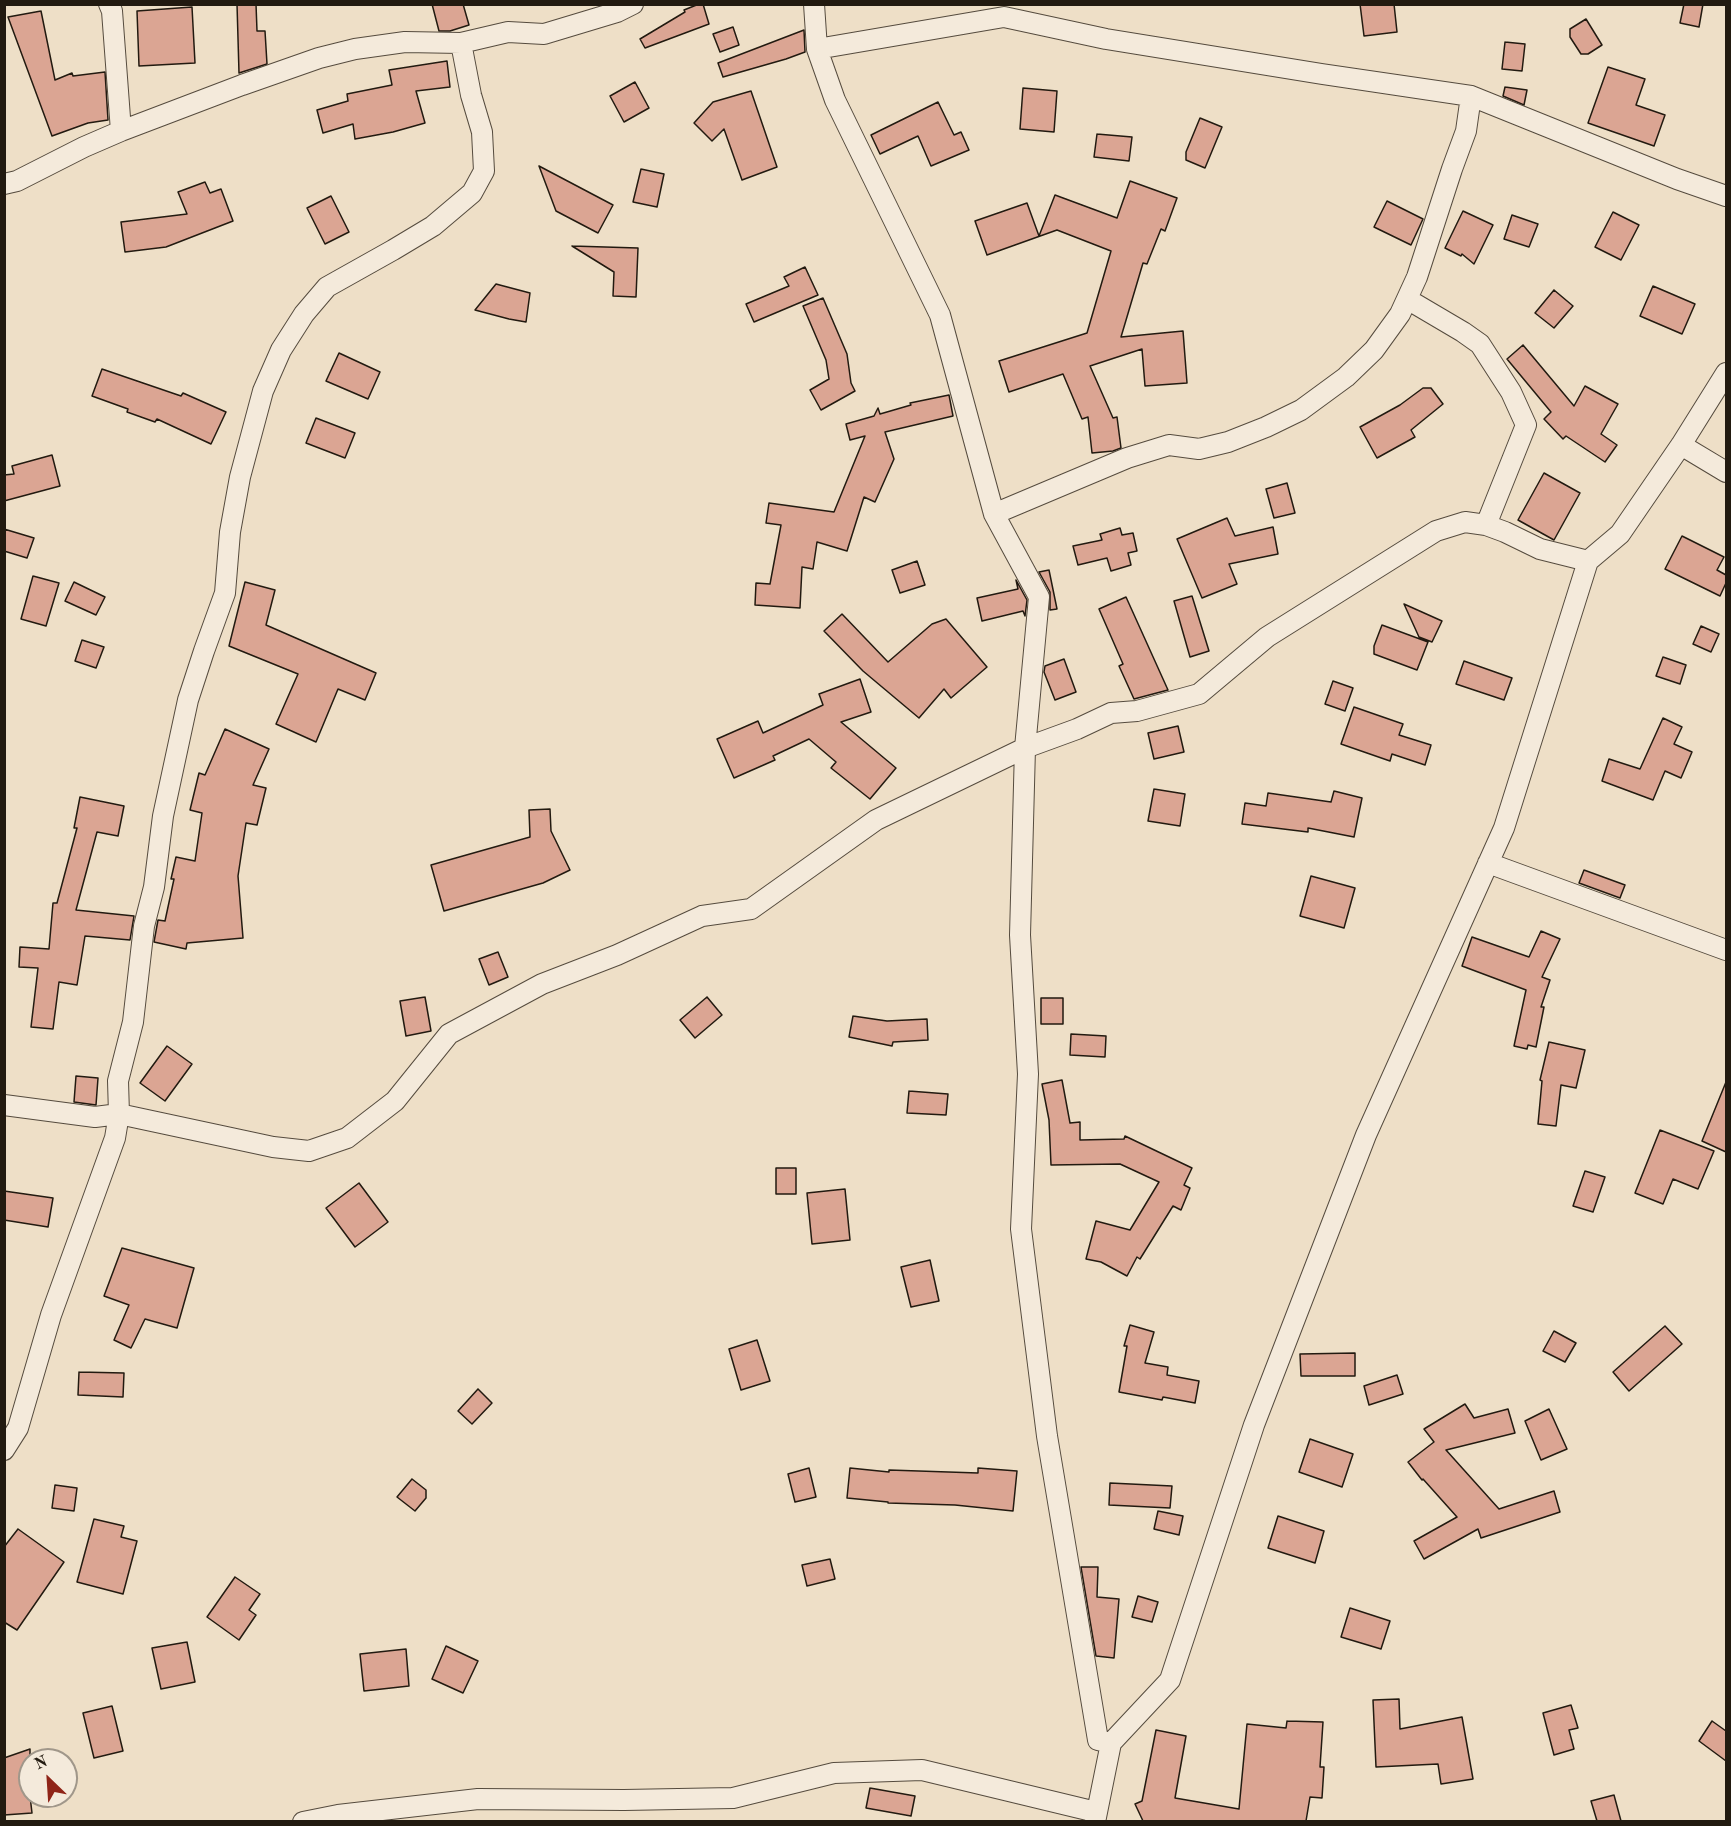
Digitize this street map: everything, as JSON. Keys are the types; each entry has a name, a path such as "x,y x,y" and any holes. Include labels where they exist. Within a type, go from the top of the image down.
{"street":[{"path":"109,4 112,11 121,131"},
{"path":"4,184 17,181 121,131 320,58 355,49 405,42 461,43 508,32 544,34 617,12 633,4"},
{"path":"814,4 817,49 835,100 940,315 994,514 1039,597 1026,748 1020,935 1028,1074 1021,1229 1047,1436 1096,1729 1098,1740 1111,1743"},
{"path":"817,49 1004,17 1106,39 1471,96 1677,179 1726,196"},
{"path":"4,1450 18,1428 51,1315 115,1138 119,1114 118,1081 133,1022 144,926 154,887 163,816 188,700 225,593 230,532 240,477 263,391 281,351 304,314 327,287 433,226 472,193 484,171 482,132 471,95 461,43"},
{"path":"994,514 1127,458 1169,445 1199,449 1228,442 1266,428 1301,410 1346,377 1374,350 1400,314 1417,277 1466,131 1471,96"},
{"path":"1407,299 1480,344 1511,392 1526,425 1486,525"},
{"path":"303,1821 478,1799 733,1798 834,1773 922,1770 1096,1817 1111,1743 1170,1680 1254,1425 1366,1135 1504,828 1588,561 1620,534 1681,446 1726,373"},
{"path":"1681,446 1726,472"},
{"path":"4,1105 95,1117 119,1114 282,1148 309,1151 347,1138 395,1101 449,1034 542,984 617,955 702,916 751,909 876,820 1026,748 1077,729 1111,713 1137,711 1199,694 1267,637 1436,531 1465,522 1486,525 1540,549 1588,561"},
{"path":"1488,863 1726,950"}],"building":[{"path":"237,4 256,4 257,31 265,31 267,64 239,73"},
{"path":"432,4 463,4 469,25 450,31 439,31"},
{"path":"703,4 709,24 645,48 640,39 685,12 684,10"},
{"path":"1360,4 1394,4 1397,32 1364,36"},
{"path":"1684,4 1703,4 1699,27 1680,23"},
{"path":"192,7 195,63 139,66 137,11"},
{"path":"41,11 55,80 72,73 73,76 105,72 108,120 88,123 52,136 8,17"},
{"path":"1586,19 1602,45 1588,54 1581,54 1570,37 1570,29"},
{"path":"733,27 739,45 720,52 713,34"},
{"path":"804,30 805,52 723,77 718,63"},
{"path":"1505,42 1525,44 1522,71 1502,69"},
{"path":"447,61 450,87 416,91 425,123 355,139 353,124 323,133 317,110 348,101 347,94 392,85 389,70"},
{"path":"1608,67 1645,79 1636,105 1665,115 1654,146 1588,123"},
{"path":"635,82 649,108 624,122 610,96"},
{"path":"1505,87 1527,90 1524,105 1503,96"},
{"path":"1023,88 1057,91 1054,132 1020,129"},
{"path":"751,91 777,167 742,180 724,129 712,141 694,123 713,102"},
{"path":"938,102 954,135 961,132 969,150 931,166 918,136 880,154 871,135"},
{"path":"1200,118 1222,127 1205,168 1186,160 1186,152"},
{"path":"1097,134 1132,137 1129,161 1094,157"},
{"path":"539,166 613,205 598,233 556,211"},
{"path":"641,169 664,174 657,207 633,202"},
{"path":"1130,181 1177,198 1165,231 1161,229 1147,264 1143,263 1121,337 1183,331 1187,383 1145,386 1142,349 1090,366 1113,418 1117,417 1121,448 1092,453 1088,417 1082,419 1063,374 1009,392 999,361 1087,333 1111,251 1057,230 987,255 975,221 1027,203 1039,236 1055,195 1117,218"},
{"path":"205,182 210,193 221,189 233,221 166,247 125,252 121,222 187,214 178,192"},
{"path":"331,196 349,232 325,244 307,208"},
{"path":"1387,201 1423,219 1411,245 1374,227"},
{"path":"1463,211 1493,225 1474,264 1462,254 1461,256 1445,248"},
{"path":"1613,212 1639,225 1621,260 1595,247"},
{"path":"1512,215 1538,224 1529,247 1504,239"},
{"path":"572,246 638,248 636,297 613,296 614,272"},
{"path":"805,267 818,295 754,322 746,304 789,286 784,277"},
{"path":"496,284 530,293 526,322 475,310"},
{"path":"1653,286 1695,304 1682,334 1640,316"},
{"path":"1554,290 1573,306 1554,328 1535,313"},
{"path":"823,298 847,354 851,383 855,391 821,410 810,390 829,379 826,360 803,306"},
{"path":"1523,345 1574,406 1585,386 1618,404 1601,434 1617,445 1605,462 1566,436 1563,439 1544,419 1551,412 1507,359"},
{"path":"339,353 380,372 368,399 326,381"},
{"path":"102,369 181,396 183,393 226,412 211,444 157,419 155,422 92,396"},
{"path":"1423,388 1431,388 1443,404 1411,430 1415,437 1377,458 1360,427 1400,405"},
{"path":"949,395 953,416 885,432 894,459 875,502 864,497 847,551 817,542 813,569 802,567 800,608 755,605 756,583 770,584 781,525 766,523 769,503 834,512 865,436 850,440 846,424 874,416 878,408 880,414 911,405 910,403"},
{"path":"316,418 355,433 345,458 306,443"},
{"path":"52,455 60,486 4,501 4,475 14,474 12,466"},
{"path":"1544,473 1580,493 1554,540 1518,520"},
{"path":"1287,483 1295,513 1274,518 1266,489"},
{"path":"1227,518 1235,536 1273,527 1278,554 1229,564 1237,584 1202,598 1177,539"},
{"path":"1120,528 1122,535 1133,533 1137,551 1128,553 1131,565 1111,571 1107,558 1078,565 1073,546 1102,540 1100,534"},
{"path":"4,529 34,538 27,558 4,551"},
{"path":"1682,536 1724,557 1717,570 1726,575 1726,583 1720,596 1665,569"},
{"path":"917,561 925,585 900,593 892,570"},
{"path":"1049,570 1057,609 1050,610 1050,592 1039,572"},
{"path":"33,576 59,583 46,626 21,619"},
{"path":"1016,580 1027,600 1025,616 1023,611 982,621 977,598 1018,589"},
{"path":"74,582 105,597 96,615 65,601"},
{"path":"245,582 275,590 266,625 376,673 365,700 338,689 316,742 276,724 298,674 229,646"},
{"path":"1192,596 1209,651 1190,657 1174,601"},
{"path":"1126,597 1168,690 1134,699 1119,666 1123,664 1099,609"},
{"path":"1404,604 1442,621 1432,642 1419,637"},
{"path":"842,614 888,662 932,624 946,619 987,667 951,698 944,689 919,718 863,671 824,631"},
{"path":"1382,625 1428,642 1417,670 1374,654 1374,646"},
{"path":"1701,626 1719,634 1711,652 1693,644"},
{"path":"82,640 104,647 96,668 75,661"},
{"path":"1663,657 1686,665 1680,684 1656,676"},
{"path":"1064,659 1076,692 1055,700 1044,672 1045,666"},
{"path":"1464,661 1512,678 1504,700 1456,684"},
{"path":"860,679 871,712 841,722 896,768 870,799 831,768 836,762 809,739 773,756 775,760 734,778 717,739 758,721 763,733 823,705 819,694"},
{"path":"1333,681 1353,688 1345,711 1325,704"},
{"path":"1354,707 1403,724 1399,735 1431,745 1425,765 1392,754 1390,761 1341,744"},
{"path":"1663,718 1682,727 1674,744 1692,752 1681,778 1665,771 1653,800 1602,781 1609,759 1640,769"},
{"path":"1178,726 1184,752 1154,759 1148,733"},
{"path":"225,729 269,749 253,785 266,788 257,825 246,823 238,876 243,938 187,943 186,949 154,942 158,920 165,921 176,857 195,861 202,813 190,810 199,773 205,775"},
{"path":"1154,789 1185,794 1180,826 1148,821"},
{"path":"1334,791 1362,798 1354,837 1308,828 1308,832 1242,824 1245,803 1266,806 1268,793 1331,802"},
{"path":"80,797 124,806 118,836 97,832 76,910 134,916 130,940 85,936 77,985 59,982 53,1029 31,1027 38,968 19,967 20,947 49,949 53,903 57,903 77,828 74,828"},
{"path":"550,809 551,831 570,870 543,883 444,911 431,865 530,837 529,810"},
{"path":"1584,870 1625,885 1620,898 1579,883"},
{"path":"1311,876 1355,888 1344,928 1300,916"},
{"path":"1541,931 1560,939 1542,977 1550,980 1541,1007 1544,1007 1536,1047 1528,1045 1527,1049 1514,1046 1526,990 1462,966 1472,937 1529,957"},
{"path":"498,952 508,977 489,985 479,959"},
{"path":"425,997 431,1031 406,1036 400,1001"},
{"path":"707,997 722,1015 695,1038 680,1020"},
{"path":"1041,998 1063,998 1063,1024 1041,1024"},
{"path":"853,1016 887,1021 927,1019 928,1040 893,1042 892,1046 849,1037"},
{"path":"1071,1034 1106,1036 1105,1057 1070,1055"},
{"path":"1549,1042 1585,1050 1576,1088 1561,1085 1556,1126 1538,1124 1542,1081 1540,1080"},
{"path":"167,1046 192,1064 165,1101 140,1083"},
{"path":"76,1076 98,1078 96,1105 74,1102"},
{"path":"1062,1080 1070,1123 1080,1122 1080,1140 1124,1139 1125,1136 1192,1168 1184,1185 1190,1188 1181,1210 1173,1206 1140,1259 1137,1257 1127,1276 1101,1262 1086,1259 1096,1221 1130,1230 1159,1182 1120,1164 1051,1165 1049,1120 1042,1084"},
{"path":"1726,1082 1726,1152 1702,1141"},
{"path":"909,1091 948,1094 946,1115 907,1113"},
{"path":"1660,1130 1714,1151 1698,1189 1673,1179 1663,1204 1635,1193"},
{"path":"776,1168 796,1168 796,1194 776,1194"},
{"path":"1585,1171 1605,1177 1593,1212 1573,1206"},
{"path":"359,1183 388,1222 355,1247 326,1208"},
{"path":"845,1189 850,1240 812,1244 807,1193"},
{"path":"4,1191 53,1198 48,1227 4,1220"},
{"path":"122,1248 194,1268 177,1328 145,1319 131,1348 114,1340 129,1305 104,1296"},
{"path":"930,1260 939,1301 911,1307 901,1267"},
{"path":"1130,1325 1154,1332 1145,1363 1168,1367 1167,1375 1199,1381 1195,1403 1119,1392 1127,1346 1124,1346"},
{"path":"1665,1326 1682,1344 1629,1391 1613,1372"},
{"path":"1554,1331 1576,1343 1565,1362 1543,1351"},
{"path":"757,1340 770,1381 741,1390 729,1349"},
{"path":"1355,1353 1355,1376 1301,1376 1300,1354"},
{"path":"79,1372 124,1373 123,1397 78,1395"},
{"path":"1397,1375 1403,1394 1369,1405 1364,1386"},
{"path":"478,1389 492,1403 472,1424 458,1411"},
{"path":"1465,1404 1474,1418 1508,1409 1515,1433 1446,1450 1499,1509 1554,1491 1560,1512 1481,1538 1478,1529 1424,1559 1414,1541 1457,1517 1408,1462 1434,1442 1424,1429"},
{"path":"1549,1409 1567,1449 1541,1460 1525,1421"},
{"path":"1310,1439 1353,1454 1342,1487 1299,1472"},
{"path":"809,1468 816,1497 795,1502 788,1474"},
{"path":"850,1468 889,1472 889,1470 978,1473 978,1468 1017,1471 1013,1511 847,1498"},
{"path":"412,1479 426,1490 426,1498 415,1511 397,1497"},
{"path":"1110,1483 1172,1486 1170,1508 1109,1505"},
{"path":"55,1485 77,1488 74,1511 52,1508"},
{"path":"1158,1511 1183,1516 1179,1535 1154,1529"},
{"path":"1278,1516 1324,1531 1315,1563 1268,1548"},
{"path":"94,1519 124,1526 121,1537 137,1541 123,1594 77,1582"},
{"path":"18,1529 64,1562 17,1630 4,1622 4,1547"},
{"path":"830,1559 835,1579 807,1586 802,1565"},
{"path":"1081,1567 1098,1567 1097,1597 1119,1599 1114,1658 1096,1656"},
{"path":"235,1577 260,1594 249,1610 256,1615 239,1640 207,1617"},
{"path":"1138,1596 1158,1602 1152,1622 1132,1617"},
{"path":"1350,1608 1390,1621 1381,1649 1341,1637"},
{"path":"187,1642 195,1682 161,1689 152,1648"},
{"path":"446,1646 478,1661 463,1693 432,1679"},
{"path":"406,1649 409,1686 364,1691 360,1654"},
{"path":"1399,1699 1400,1729 1462,1717 1473,1779 1441,1784 1438,1764 1376,1767 1373,1700"},
{"path":"1571,1705 1578,1728 1569,1730 1574,1749 1554,1755 1543,1713"},
{"path":"112,1706 123,1751 94,1758 83,1713"},
{"path":"1287,1721 1323,1722 1320,1767 1324,1767 1322,1798 1310,1797 1306,1821 1143,1821 1135,1804 1142,1801 1156,1730 1186,1736 1175,1798 1239,1809 1247,1724 1286,1728"},
{"path":"1712,1721 1726,1731 1726,1761 1699,1741"},
{"path":"18,1753 18,1808 31,1808 32,1813 4,1815 4,1758"},
{"path":"870,1788 915,1796 911,1816 866,1808"},
{"path":"1614,1795 1621,1821 1597,1821 1591,1801"}]}
